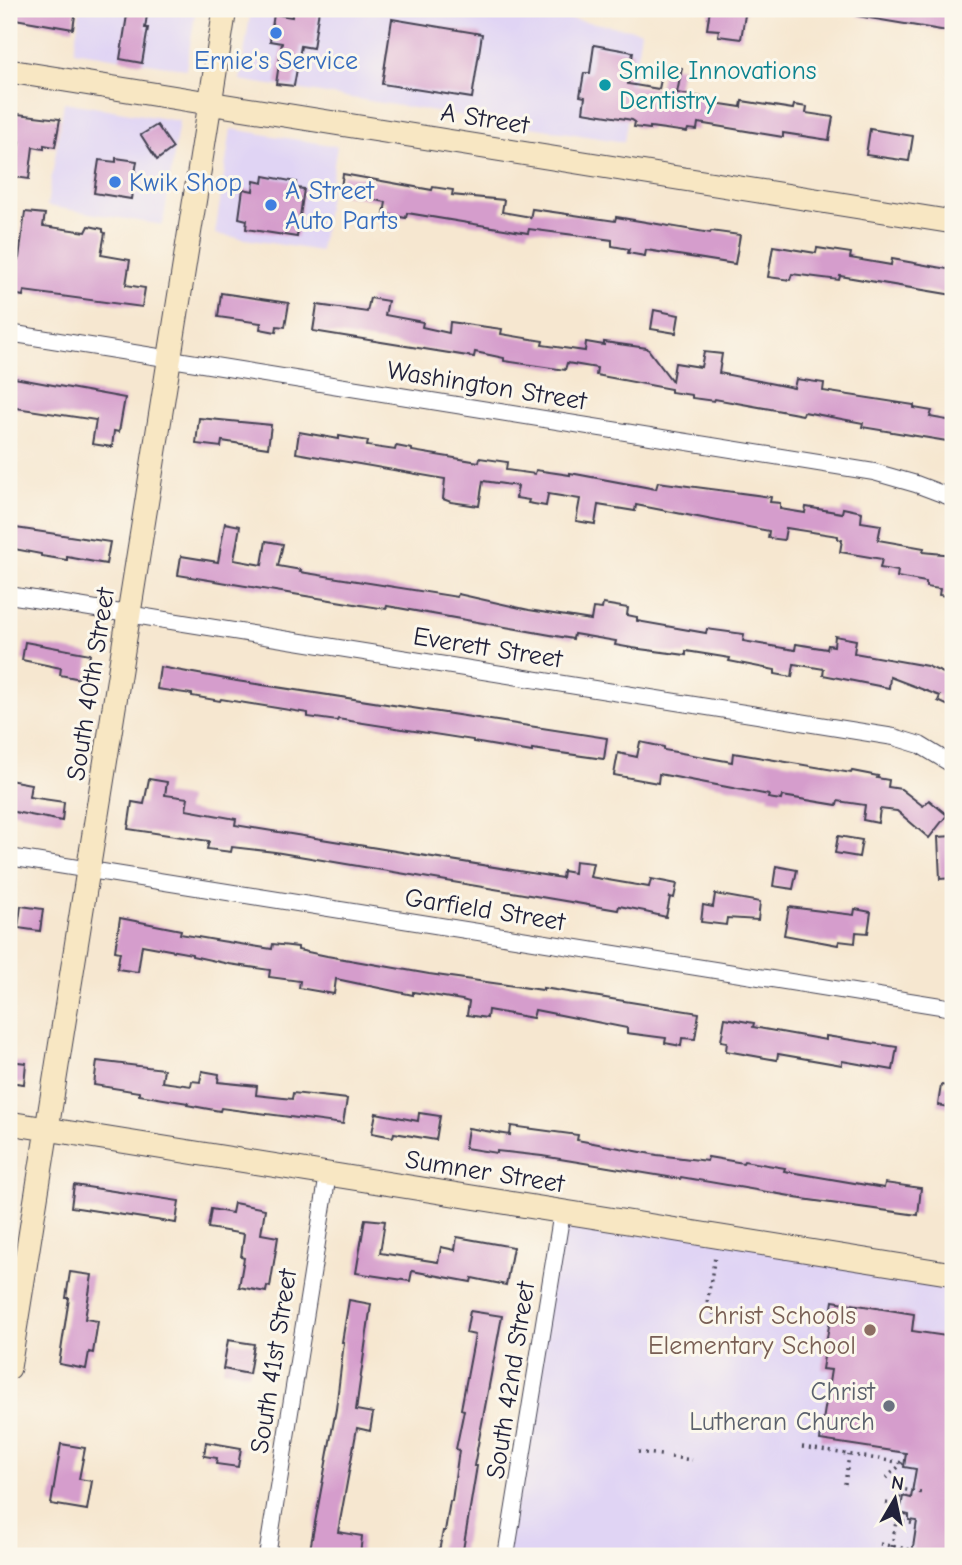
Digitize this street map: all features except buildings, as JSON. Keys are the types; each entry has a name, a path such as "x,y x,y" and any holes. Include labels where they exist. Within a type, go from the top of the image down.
{"main road":[{"name":"South 40th Street","path":"9,1368 225,9"},
{"name":"A Street","path":"9,71 953,222"},
{"name":"Sumner Street","path":"9,1123 953,1273"}],"street":[{"name":"Washington Street","path":"9,333 874,472 953,498"},
{"name":"Everett Street","path":"9,595 894,737 920,746 953,765"},
{"name":"Garfield Street","path":"9,858 953,1008"},
{"name":"South 41st Street","path":"267,1556 328,1174"},
{"name":"South 42nd Street","path":"506,1556 562,1212"}],"path":[{"path":"714,1314 707,1303 715,1256"},
{"path":"802,1447 904,1463 886,1478"},
{"path":"638,1452 692,1460"},
{"path":"845,1484 849,1455"},
{"path":"892,1547 901,1489 923,1493"},
{"path":"886,1503 900,1506"},
{"path":"896,1521 917,1524"},
{"path":"880,1544 913,1550"}],"shaded area":[{"path":"80,9 196,9 186,69 74,51"},
{"path":"251,9 543,9 542,14 641,31 624,142 240,80"},
{"path":"64,102 179,121 163,225 47,206"},
{"path":"231,129 337,146 320,251 215,234"},
{"path":"562,1212 953,1274 953,1556 506,1556"}],"place":[{"name":"Ernie's Service","path":"276,33"},
{"name":"Smile Innovations Dentistry","path":"605,85"},
{"name":"Kwik Shop","path":"115,182"},
{"name":"A Street Auto Parts","path":"271,205"},
{"name":"Christ Schools Elementary School","path":"870,1330"},
{"name":"Christ Lutheran Church","path":"889,1406"}]}
